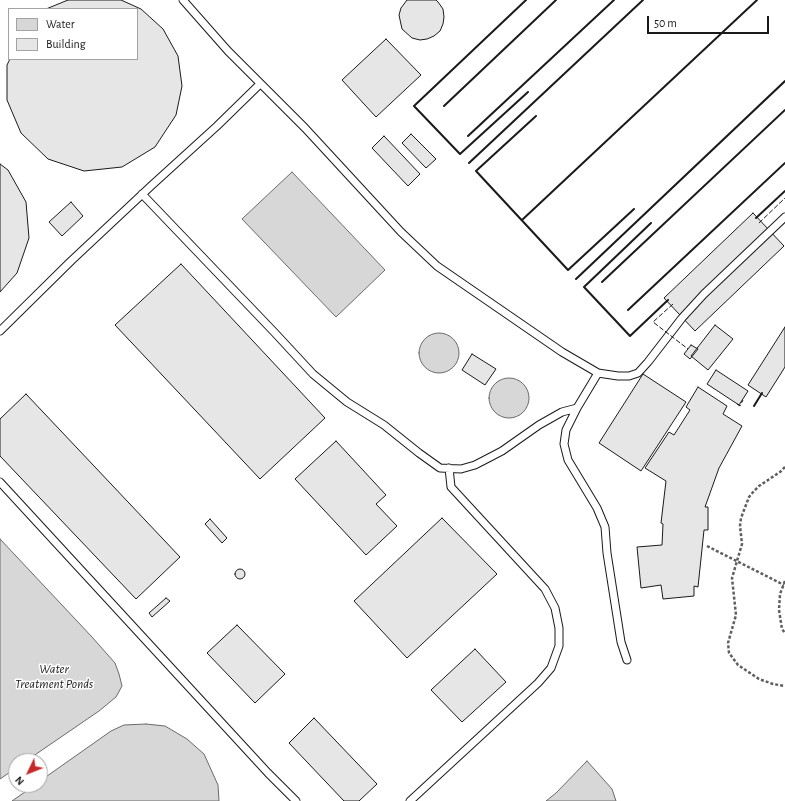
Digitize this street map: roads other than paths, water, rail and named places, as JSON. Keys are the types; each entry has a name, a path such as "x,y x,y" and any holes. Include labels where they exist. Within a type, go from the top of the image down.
{"lane":[{"path":"183,0 228,51 302,124 401,232 437,266 562,352 598,374 624,376 638,373 682,318 704,294 785,217"},
{"path":"0,331 70,261 217,126 260,84"},
{"path":"142,194 313,374 337,395 384,425 440,468 461,469 475,465 502,451 539,425 562,412 577,408"},
{"path":"598,374 577,408 566,430 564,444 568,460 597,508 605,527 607,554 621,642 627,660"},
{"path":"410,801 538,683 551,668 559,646 560,628 555,608 545,588 451,487 449,468"},
{"path":"0,482 268,773 296,801"}],"water":[{"path":"292,172 385,270 336,317 242,219"},
{"path":"443,333 450,336 456,342 459,353 458,361 450,370 443,373 435,373 428,370 420,361 419,349 422,342 431,334"},
{"path":"513,378 520,381 526,387 529,398 528,406 520,415 513,418 505,418 498,415 490,406 489,394 492,387 501,379"},
{"name":"Water Treatment Ponds","path":"0,539 115,663 122,686 116,697 99,711 38,753 8,753 8,774 0,779"},
{"path":"146,724 165,726 187,739 204,754 218,785 219,801 12,801 24,793 48,793 48,775 111,731 124,725"},
{"path":"587,761 612,789 616,801 546,801 556,793"}]}
